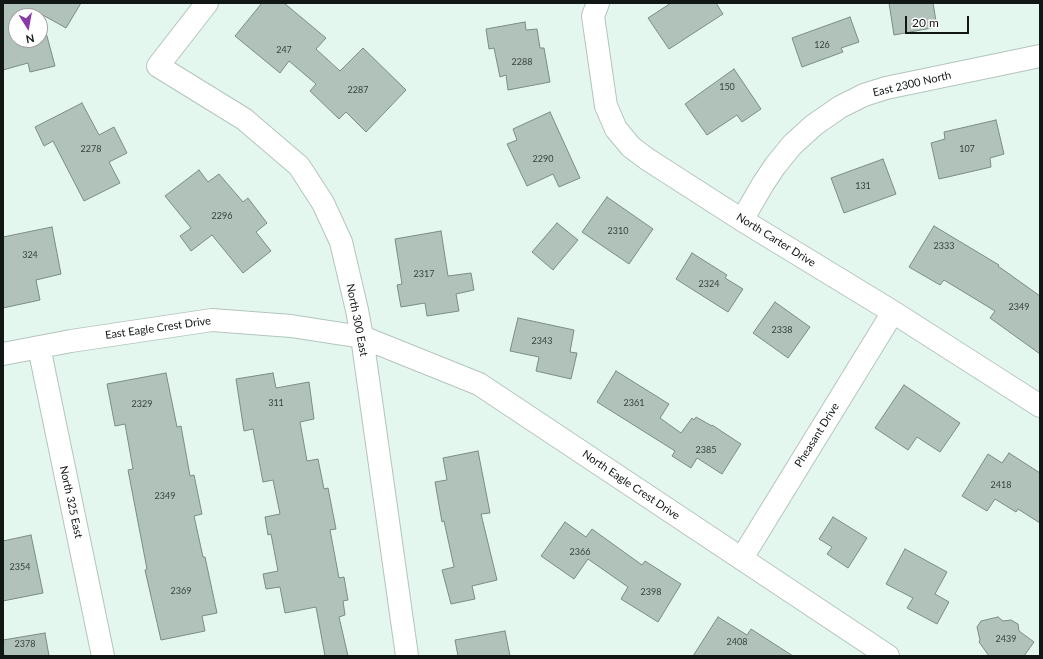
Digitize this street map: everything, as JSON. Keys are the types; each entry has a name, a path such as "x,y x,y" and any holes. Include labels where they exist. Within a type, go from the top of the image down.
{"street":[{"name":"North 300 East","path":"207,3 158,66 244,119 299,166 323,204 341,242 362,338 407,656"},
{"name":"North Carter Drive","path":"595,10 606,106 616,129 631,146 647,159 742,220 893,312 1040,406"},
{"name":"East 2300 North","path":"742,220 763,184 792,144 814,125 840,108 864,96 886,88 1040,56"},
{"name":"Pheasant Drive","path":"742,558 893,312"},
{"name":"East Eagle Crest Drive","path":"3,354 71,341 212,320 291,326 362,338"},
{"name":"North Eagle Crest Drive","path":"362,338 479,384 888,656"},
{"name":"North 325 East","path":"39,347 103,656"}],"building":[{"path":"3,3 81,3 66,28 48,18 48,8 8,8 8,48 48,48 48,40 55,66 30,72 28,63 3,70"},
{"path":"262,3 284,3 326,38 316,49 340,71 363,48 406,90 366,132 346,112 339,119 310,91 316,84 289,61 280,73 235,36"},
{"path":"671,3 716,3 723,14 669,49 648,18"},
{"path":"889,3 933,3 937,27 894,35"},
{"path":"850,17 859,42 841,48 843,52 802,67 792,38"},
{"path":"525,22 526,30 537,29 540,48 544,48 550,82 508,90 506,75 500,77 494,48 489,49 486,29"},
{"path":"734,69 761,109 742,122 737,115 707,135 685,104"},
{"path":"82,103 99,135 114,127 127,153 109,162 120,183 84,201 53,141 44,146 35,127"},
{"path":"550,112 580,178 559,187 553,174 527,186 507,144 517,140 513,129"},
{"path":"996,120 1004,154 990,158 991,167 939,179 931,143 945,139 944,132"},
{"path":"883,159 896,194 844,213 831,178"},
{"path":"199,170 208,182 219,174 243,202 248,198 267,223 256,232 271,251 243,273 212,235 191,251 180,236 191,228 165,196"},
{"path":"607,197 653,229 629,264 582,232"},
{"path":"557,223 578,240 553,270 532,252"},
{"path":"934,226 999,265 998,266 1040,296 1040,354 990,318 995,311 944,280 940,285 909,267"},
{"path":"52,227 61,274 36,280 40,300 3,308 3,237"},
{"path":"441,231 448,276 471,273 474,290 456,294 459,311 427,316 425,303 401,307 397,285 402,284 395,239"},
{"path":"692,253 727,275 725,278 743,289 728,312 676,279"},
{"path":"775,302 810,327 788,358 753,333"},
{"path":"518,318 574,330 570,352 577,353 571,379 536,371 539,357 510,351"},
{"path":"616,371 669,404 660,418 681,433 692,418 694,420 696,417 712,425 741,444 722,474 697,458 691,468 672,456 675,451 597,402"},
{"path":"166,373 177,427 181,426 190,476 194,475 202,514 194,516 203,557 205,557 217,613 202,616 205,631 161,640 145,570 147,569 128,470 133,469 125,424 115,426 107,384"},
{"path":"273,373 276,388 309,382 314,419 300,422 307,461 318,459 324,489 328,488 336,529 330,530 339,578 344,577 348,600 343,601 345,615 339,617 348,656 325,656 316,607 285,613 280,587 266,589 263,574 278,571 271,534 268,535 265,517 280,514 273,480 263,482 253,429 244,431 236,379"},
{"path":"904,385 960,423 940,452 917,437 908,450 875,428"},
{"path":"478,451 490,513 481,514 497,580 472,586 475,599 451,604 442,570 454,567 444,521 442,522 435,482 447,480 443,458"},
{"path":"1009,453 1040,473 1040,523 1018,509 1016,512 995,499 987,511 962,496 988,454 1002,463"},
{"path":"833,517 867,538 848,568 827,554 832,547 819,539"},
{"path":"565,522 586,537 592,529 642,565 645,561 681,584 658,622 621,599 628,587 588,559 574,579 541,556"},
{"path":"31,535 43,593 3,601 3,541"},
{"path":"905,549 947,572 935,594 949,602 937,624 907,608 913,598 886,584"},
{"path":"718,617 747,635 751,629 793,656 693,656"},
{"path":"998,617 1003,621 1011,620 1018,624 1019,631 1034,642 1024,656 989,656 979,642 980,640 977,627 981,621"},
{"path":"505,631 510,656 458,656 455,640"},
{"path":"45,633 49,656 4,656 3,640"}]}
